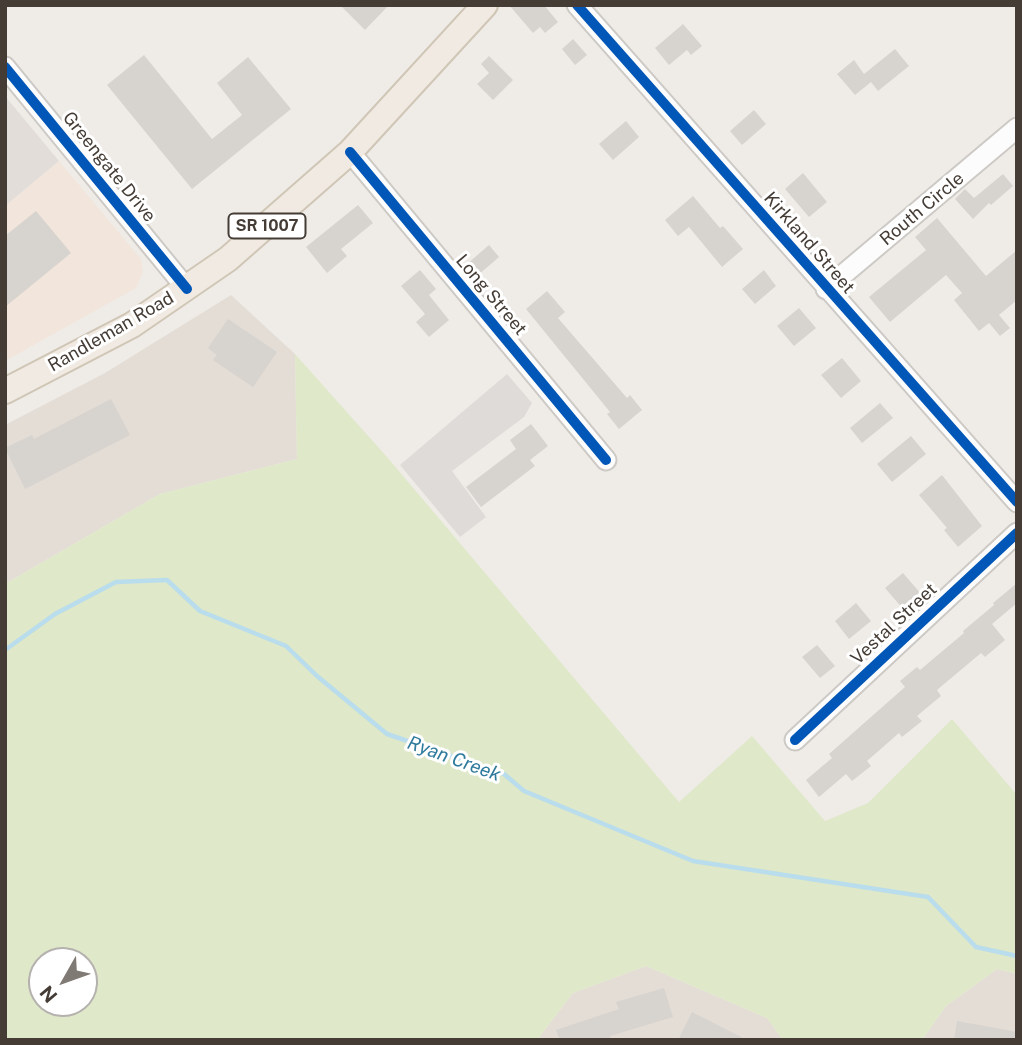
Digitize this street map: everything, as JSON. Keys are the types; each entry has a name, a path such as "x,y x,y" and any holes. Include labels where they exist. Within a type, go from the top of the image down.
{"main road":[{"name":"Randleman Road","path":"5,391 132,325 228,259 350,152 485,5"}],"street":[{"name":"Kirkland Street","path":"577,5 1017,502"},
{"name":"Greengate Drive","path":"5,67 187,289"},
{"name":"Routh Circle","path":"826,289 1017,128"},
{"name":"Long Street","path":"350,152 606,460"},
{"name":"Vestal Street","path":"795,740 1017,533"}],"shaded area":[{"path":"5,96 59,161 5,206"},
{"path":"59,161 141,259 143,272 136,288 5,361 5,206"},
{"path":"231,295 295,354 297,459 160,494 5,584 5,425 105,373"},
{"path":"507,374 532,403 524,417 452,471 486,517 460,537 400,465"},
{"path":"646,966 767,1018 783,1040 537,1040 573,993"},
{"path":"997,969 1017,974 1017,1040 922,1040 946,1006"}],"green space":[{"path":"295,354 387,457 679,802 752,736 825,821 868,803 952,719 1017,795 1017,974 997,969 946,1006 922,1040 783,1040 767,1018 646,966 573,993 537,1040 5,1040 5,584 160,494 297,459"}],"building":[{"path":"340,5 389,5 365,30"},
{"path":"509,5 544,5 558,22 545,33 540,27 533,33"},
{"path":"683,24 702,46 691,55 687,50 669,65 655,48"},
{"path":"573,39 587,55 575,65 562,49"},
{"path":"895,49 909,66 878,91 871,82 855,95 837,74 854,60 864,74"},
{"path":"144,55 212,139 242,115 217,83 248,57 291,109 192,189 107,85"},
{"path":"489,56 513,80 493,100 477,84 489,73 481,64"},
{"path":"754,110 766,124 742,145 730,131"},
{"path":"626,121 639,137 613,160 599,144"},
{"path":"803,173 827,202 809,217 785,189"},
{"path":"1003,174 1013,186 991,205 989,203 973,219 955,199 965,189 974,198"},
{"path":"693,196 720,228 723,226 743,249 722,267 689,227 678,236 665,220"},
{"path":"358,205 373,223 341,249 347,256 327,273 306,247"},
{"path":"36,211 71,253 5,307 5,236"},
{"path":"937,218 986,276 1017,250 1017,300 999,315 1010,328 1000,336 989,323 979,331 954,300 962,293 946,275 890,322 869,297 926,250 915,237"},
{"path":"489,245 499,257 477,276 467,264"},
{"path":"420,270 436,289 429,295 449,320 429,337 416,322 425,314 401,286"},
{"path":"764,270 776,286 755,304 742,289"},
{"path":"547,291 565,312 558,318 627,398 630,395 642,410 619,429 607,414 610,412 526,309"},
{"path":"799,308 816,328 794,346 777,326"},
{"path":"228,319 277,352 253,387 213,360 217,355 208,348"},
{"path":"842,358 861,381 841,398 821,375"},
{"path":"111,399 130,435 25,489 5,448 32,435 34,439"},
{"path":"880,403 893,418 862,443 850,428"},
{"path":"531,424 548,446 530,460 535,466 481,507 466,487 516,449 510,440"},
{"path":"911,436 926,454 892,482 877,464"},
{"path":"942,475 982,526 958,547 944,530 947,528 919,495"},
{"path":"903,573 922,595 904,610 885,588"},
{"path":"1017,583 1017,603 992,624 1005,640 985,657 981,653 937,690 941,696 917,716 922,721 902,737 899,733 867,761 871,766 852,781 846,774 819,797 806,780 832,758 829,754 905,687 900,681 917,667 920,670"},
{"path":"856,603 871,621 849,639 835,621"},
{"path":"817,645 835,666 820,678 802,657"},
{"path":"664,988 673,1017 610,1036 611,1040 560,1040 556,1030 619,1009 616,1002"},
{"path":"692,1012 747,1040 678,1040"},
{"path":"957,1021 1017,1032 1017,1040 954,1040"}],"waterway":[{"name":"Ryan Creek","path":"5,650 55,614 116,582 167,580 200,611 286,646 317,676 387,734 504,774 524,791 693,861 928,897 976,947 1017,956"}],"cycle path":[{"path":"577,5 1017,502"},
{"path":"5,67 187,289"},
{"path":"350,152 606,460"},
{"path":"795,740 1017,533"}]}
